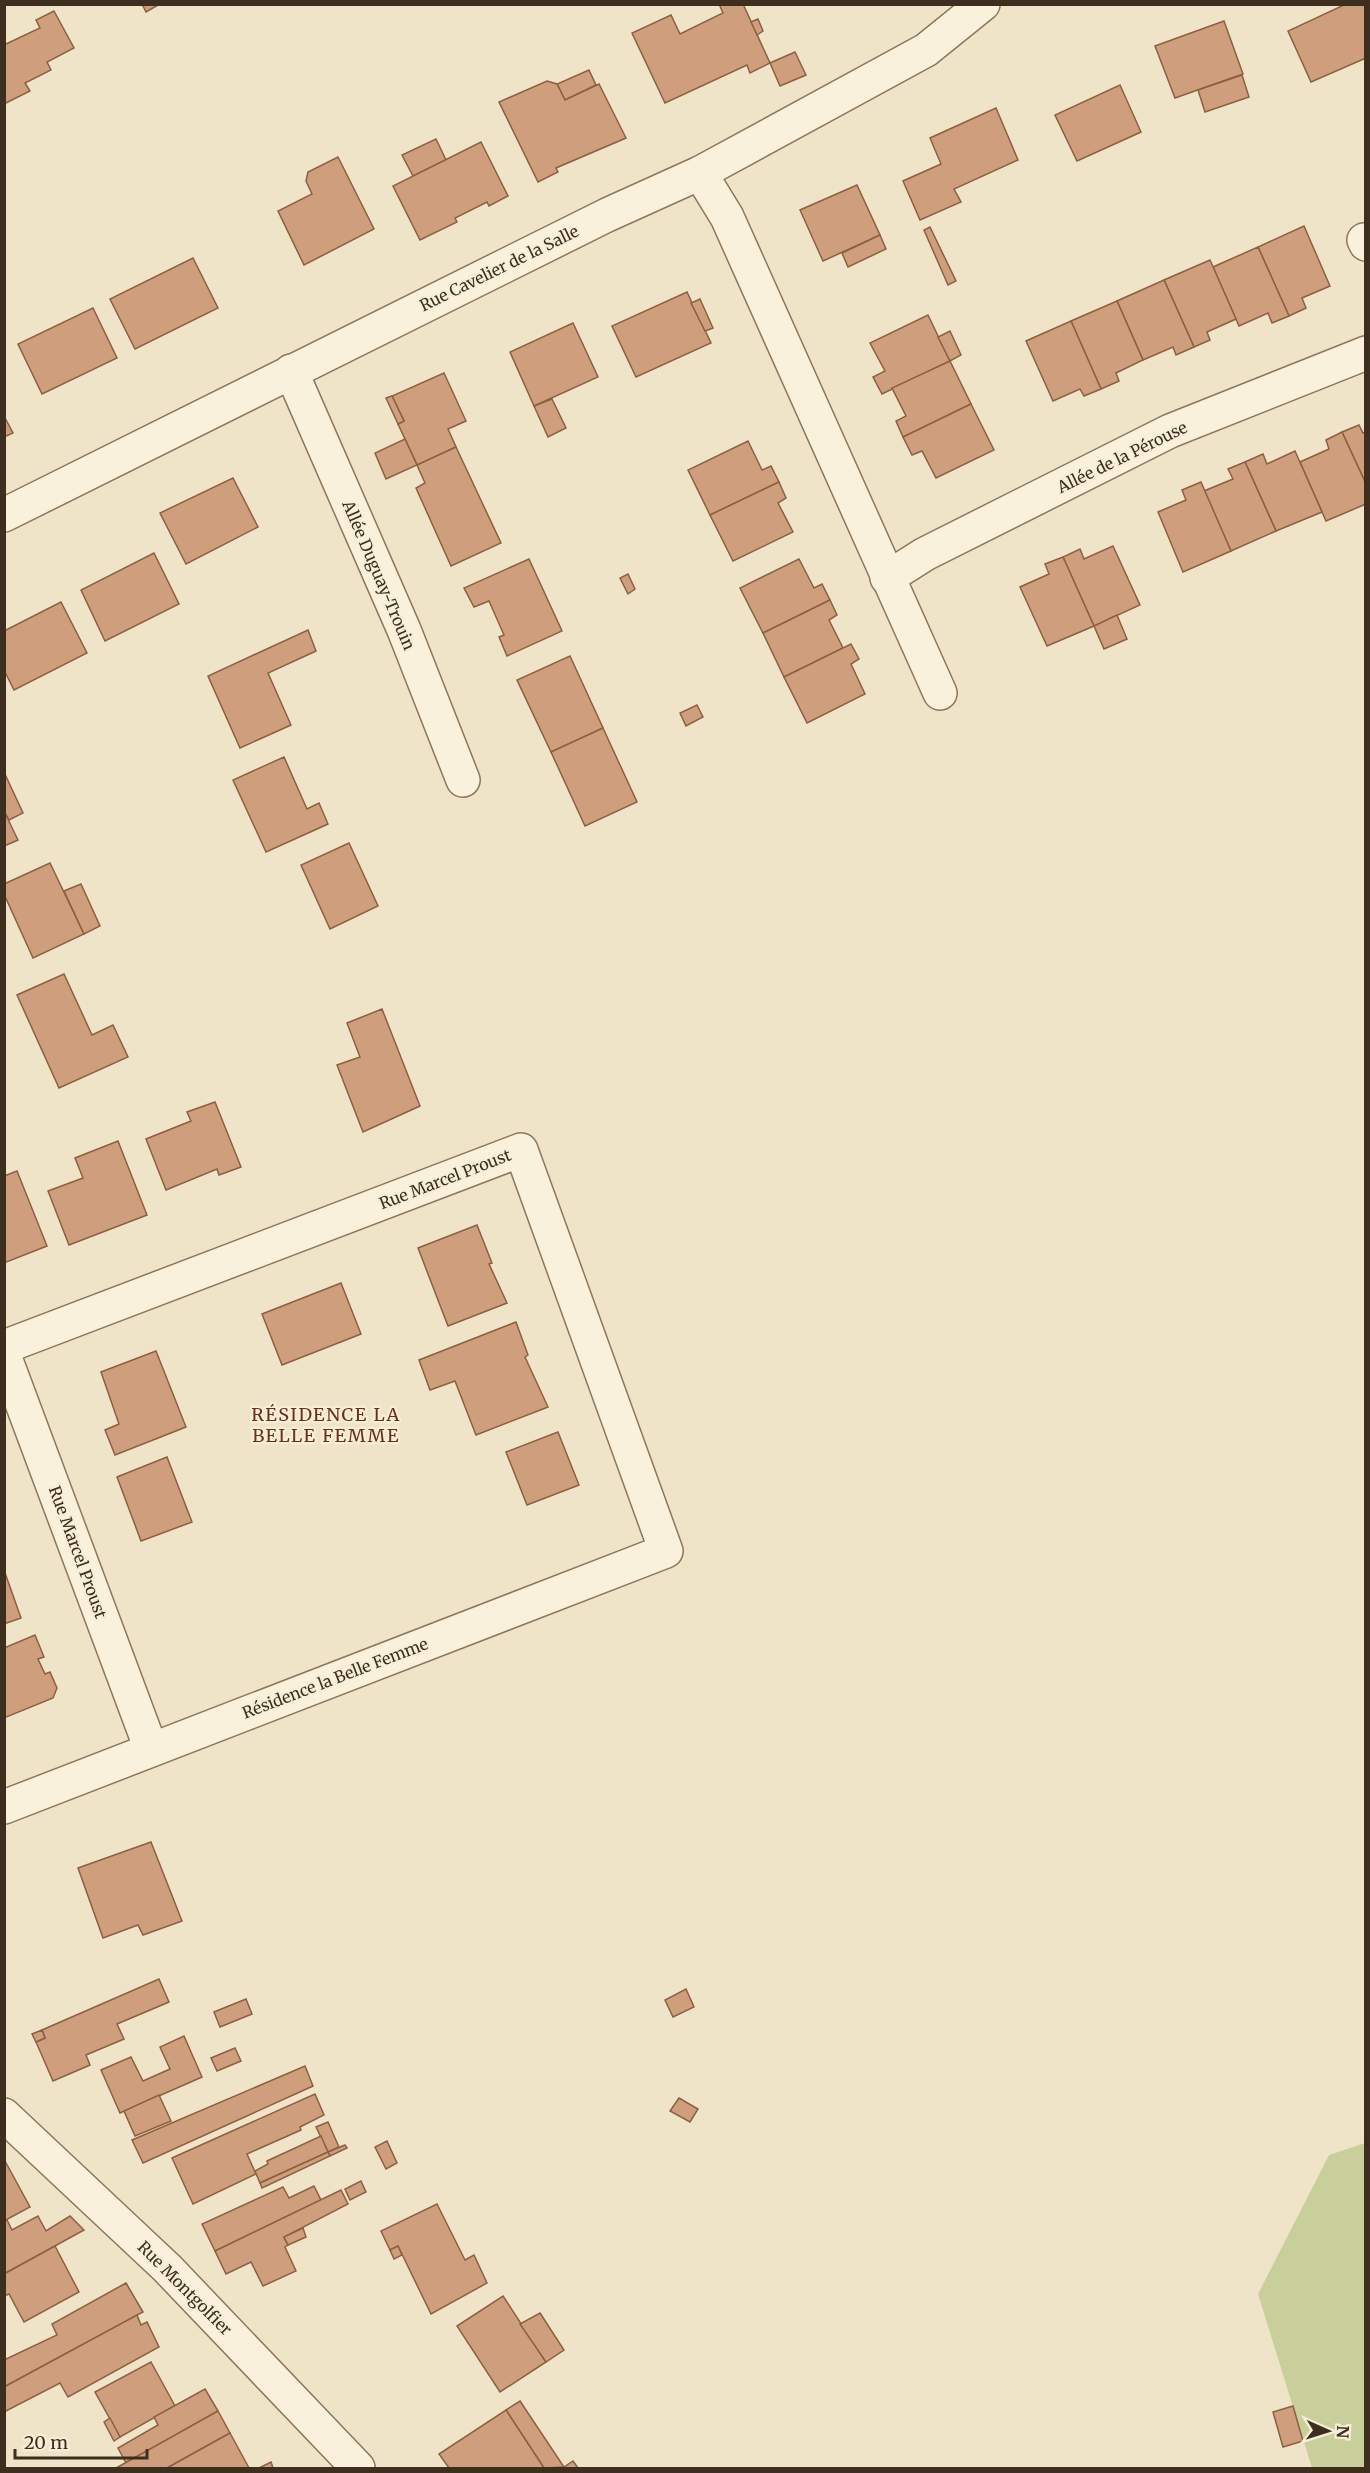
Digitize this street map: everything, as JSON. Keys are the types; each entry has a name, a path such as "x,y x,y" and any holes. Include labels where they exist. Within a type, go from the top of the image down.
{"street":[{"name":"Rue Cavelier de la Salle","path":"4,514 607,215 700,173 926,50 983,4"},
{"path":"700,173 727,217 940,693"},
{"name":"Allée de la Pérouse","path":"887,578 925,555 1170,431 1365,353"},
{"name":"Allée Duguay-Trouin","path":"291,371 404,630 463,780"},
{"name":"Rue Marcel Proust","path":"4,1347 521,1150 666,1551"},
{"name":"Rue Marcel Proust","path":"4,1355 151,1749"},
{"name":"Résidence la Belle Femme","path":"4,1807 666,1551"},
{"name":"Rue Montgolfier","path":"4,2115 167,2268 358,2469"}],"green space":[{"path":"1365,2143 1365,2468 1312,2468 1258,2294 1329,2155"}],"building":[{"path":"142,4 160,4 146,12"},
{"path":"719,4 743,4 770,63 750,73 747,65 665,103 632,33 671,15 680,34 723,13"},
{"path":"1346,4 1366,4 1366,58 1311,82 1288,31"},
{"path":"54,11 74,48 47,62 51,70 25,83 30,91 4,104 4,42 6,44 40,28 36,20"},
{"path":"758,19 763,31 757,35 751,22"},
{"path":"1224,21 1243,74 1175,98 1155,46"},
{"path":"795,52 806,75 780,86 770,63"},
{"path":"589,70 596,85 565,100 557,84"},
{"path":"1242,75 1249,97 1205,112 1198,90"},
{"path":"547,81 557,84 565,100 599,84 626,138 556,168 558,172 538,182 499,102"},
{"path":"1120,85 1141,132 1077,161 1055,115"},
{"path":"996,108 1018,160 954,189 961,202 920,220 903,181 941,164 930,138"},
{"path":"436,139 446,160 413,176 402,155"},
{"path":"481,142 508,196 489,206 487,202 455,218 457,222 420,240 393,186"},
{"path":"338,157 374,229 304,265 278,211 312,194 306,181 308,172"},
{"path":"857,185 880,235 823,261 800,210"},
{"path":"1304,226 1330,286 1302,298 1306,308 1289,316 1258,247"},
{"path":"930,227 956,281 948,285 924,230"},
{"path":"880,235 886,249 848,267 842,253"},
{"path":"1258,247 1289,316 1272,323 1268,313 1239,326 1213,267"},
{"path":"193,258 218,308 135,349 110,299"},
{"path":"1210,260 1236,319 1207,332 1210,340 1194,347 1164,280"},
{"path":"1164,280 1194,347 1176,355 1173,347 1143,360 1117,301"},
{"path":"687,292 711,343 636,377 612,326"},
{"path":"700,299 713,328 705,331 691,303"},
{"path":"1117,301 1143,360 1116,373 1119,381 1101,389 1071,321"},
{"path":"93,308 117,358 42,394 18,344"},
{"path":"928,315 950,361 882,394 873,377 885,371 870,343"},
{"path":"1071,321 1101,389 1084,396 1080,389 1053,401 1026,341"},
{"path":"573,323 598,377 534,406 510,352"},
{"path":"950,331 961,355 950,361 938,337"},
{"path":"950,361 971,404 903,437 896,421 906,416 892,388"},
{"path":"444,373 466,421 448,429 456,447 417,465 398,424 404,421 392,396"},
{"path":"392,396 404,421 398,424 386,398"},
{"path":"552,399 566,428 548,437 534,406"},
{"path":"971,404 994,450 936,478 922,451 912,455 903,437"},
{"path":"4,416 13,433 4,437"},
{"path":"1359,425 1363,433 1366,432 1366,484 1342,432"},
{"path":"1342,432 1366,484 1366,504 1326,521 1300,462 1329,449 1326,440"},
{"path":"405,439 417,465 386,479 375,453"},
{"path":"748,441 762,470 771,466 779,482 710,515 688,470"},
{"path":"456,447 501,543 451,566 416,488 425,483 417,465"},
{"path":"1295,451 1322,512 1276,531 1245,462 1263,454 1267,464"},
{"path":"1245,462 1276,531 1231,551 1204,491 1233,479 1228,469"},
{"path":"233,478 258,527 186,564 160,513"},
{"path":"779,482 786,498 778,503 793,532 733,561 710,515"},
{"path":"1201,482 1231,551 1183,572 1158,512 1186,500 1182,490"},
{"path":"1113,546 1140,605 1094,626 1063,557 1080,549 1084,559"},
{"path":"154,553 179,604 105,641 81,590"},
{"path":"1063,557 1094,626 1047,646 1020,587 1049,574 1045,564"},
{"path":"529,559 562,631 507,656 499,637 504,635 489,601 474,607 464,588"},
{"path":"799,559 814,588 822,584 830,600 763,633 740,588"},
{"path":"628,574 635,589 628,594 620,578"},
{"path":"830,600 837,615 829,620 843,648 784,677 763,633"},
{"path":"61,602 87,653 14,690 4,670 4,631"},
{"path":"1117,615 1127,639 1104,649 1094,626"},
{"path":"308,630 316,651 268,673 291,725 240,748 208,676"},
{"path":"851,644 859,659 851,664 865,694 807,723 784,677"},
{"path":"570,656 603,728 551,752 517,680"},
{"path":"697,705 703,717 686,726 680,713"},
{"path":"603,728 637,802 585,826 551,752"},
{"path":"284,757 307,809 319,803 328,824 266,852 233,780"},
{"path":"4,772 23,813 9,820 4,811"},
{"path":"4,811 18,840 4,846"},
{"path":"349,843 378,906 330,929 301,865"},
{"path":"50,863 84,934 33,958 4,894 4,884"},
{"path":"81,884 100,926 84,934 64,891"},
{"path":"64,974 92,1035 113,1025 128,1057 59,1088 17,995"},
{"path":"382,1009 420,1106 363,1132 337,1065 360,1057 347,1023"},
{"path":"215,1102 241,1167 219,1175 217,1169 166,1190 146,1139 191,1121 187,1112"},
{"path":"118,1141 147,1215 69,1245 48,1191 83,1178 75,1158"},
{"path":"17,1171 47,1246 4,1263 4,1176"},
{"path":"477,1225 492,1263 489,1264 507,1303 448,1326 418,1248"},
{"path":"341,1283 361,1334 282,1365 262,1314"},
{"path":"516,1322 528,1355 525,1357 548,1407 476,1435 455,1381 430,1390 419,1360"},
{"path":"156,1351 186,1427 115,1455 105,1430 119,1424 101,1372"},
{"path":"558,1432 579,1485 527,1505 506,1452"},
{"path":"167,1457 192,1522 141,1541 117,1477"},
{"path":"4,1570 21,1618 4,1624"},
{"path":"35,1635 44,1657 38,1659 45,1674 50,1672 57,1688 53,1698 4,1718 4,1648"},
{"path":"151,1842 182,1921 143,1935 138,1925 103,1938 78,1868"},
{"path":"159,1979 169,2002 117,2024 124,2039 86,2055 90,2065 53,2081 36,2042 45,2038 42,2030"},
{"path":"686,1989 694,2007 673,2017 665,2000"},
{"path":"246,1999 252,2014 220,2027 214,2012"},
{"path":"42,2030 45,2038 36,2042 32,2034"},
{"path":"184,2036 202,2077 120,2113 101,2070 131,2057 143,2081 170,2069 160,2047"},
{"path":"235,2048 241,2061 217,2071 211,2058"},
{"path":"305,2066 313,2086 143,2163 132,2140"},
{"path":"315,2094 324,2115 300,2127 301,2130 247,2154 256,2174 193,2204 172,2158"},
{"path":"159,2095 171,2121 135,2136 124,2111"},
{"path":"679,2098 698,2109 690,2122 670,2111"},
{"path":"328,2122 339,2147 328,2152 316,2127"},
{"path":"321,2136 328,2152 260,2183 255,2171 268,2164 267,2161"},
{"path":"387,2141 397,2163 386,2169 375,2147"},
{"path":"345,2145 347,2148 330,2156 328,2152"},
{"path":"328,2152 330,2156 262,2188 260,2183"},
{"path":"4,2161 30,2207 4,2221"},
{"path":"361,2181 366,2192 350,2200 345,2189"},
{"path":"314,2186 321,2200 215,2251 202,2224 283,2187 289,2198"},
{"path":"341,2190 348,2204 284,2237 288,2245 285,2247 296,2271 263,2286 251,2262 226,2274 215,2251"},
{"path":"437,2204 465,2260 474,2255 487,2283 431,2314 398,2246 390,2250 381,2231"},
{"path":"38,2216 46,2231 70,2216 84,2230 4,2274 4,2221 7,2220 12,2230"},
{"path":"303,2228 306,2237 288,2245 284,2237"},
{"path":"55,2246 79,2292 24,2322 9,2294 4,2296 4,2274"},
{"path":"398,2246 402,2255 394,2259 390,2250"},
{"path":"126,2283 143,2312 4,2387 4,2360 57,2335 52,2324"},
{"path":"503,2296 546,2362 500,2392 457,2326"},
{"path":"540,2313 564,2350 546,2362 520,2324"},
{"path":"137,2315 141,2325 147,2322 159,2347 68,2397 60,2383 4,2412 4,2387"},
{"path":"151,2362 175,2406 120,2437 95,2392"},
{"path":"205,2389 218,2411 126,2463 118,2448 158,2425 154,2417"},
{"path":"520,2401 564,2467 544,2468 506,2410"},
{"path":"1293,2406 1303,2441 1283,2447 1273,2412"},
{"path":"506,2410 544,2468 449,2468 439,2454"},
{"path":"218,2411 230,2433 167,2468 116,2468"},
{"path":"110,2418 120,2437 114,2441 104,2422"},
{"path":"230,2433 249,2468 167,2468"},
{"path":"573,2461 578,2468 562,2468 564,2467"},
{"path":"271,2462 273,2468 259,2468"}],"district":[{"name":"RÉSIDENCE LA BELLE FEMME","path":"326,1424"}]}
